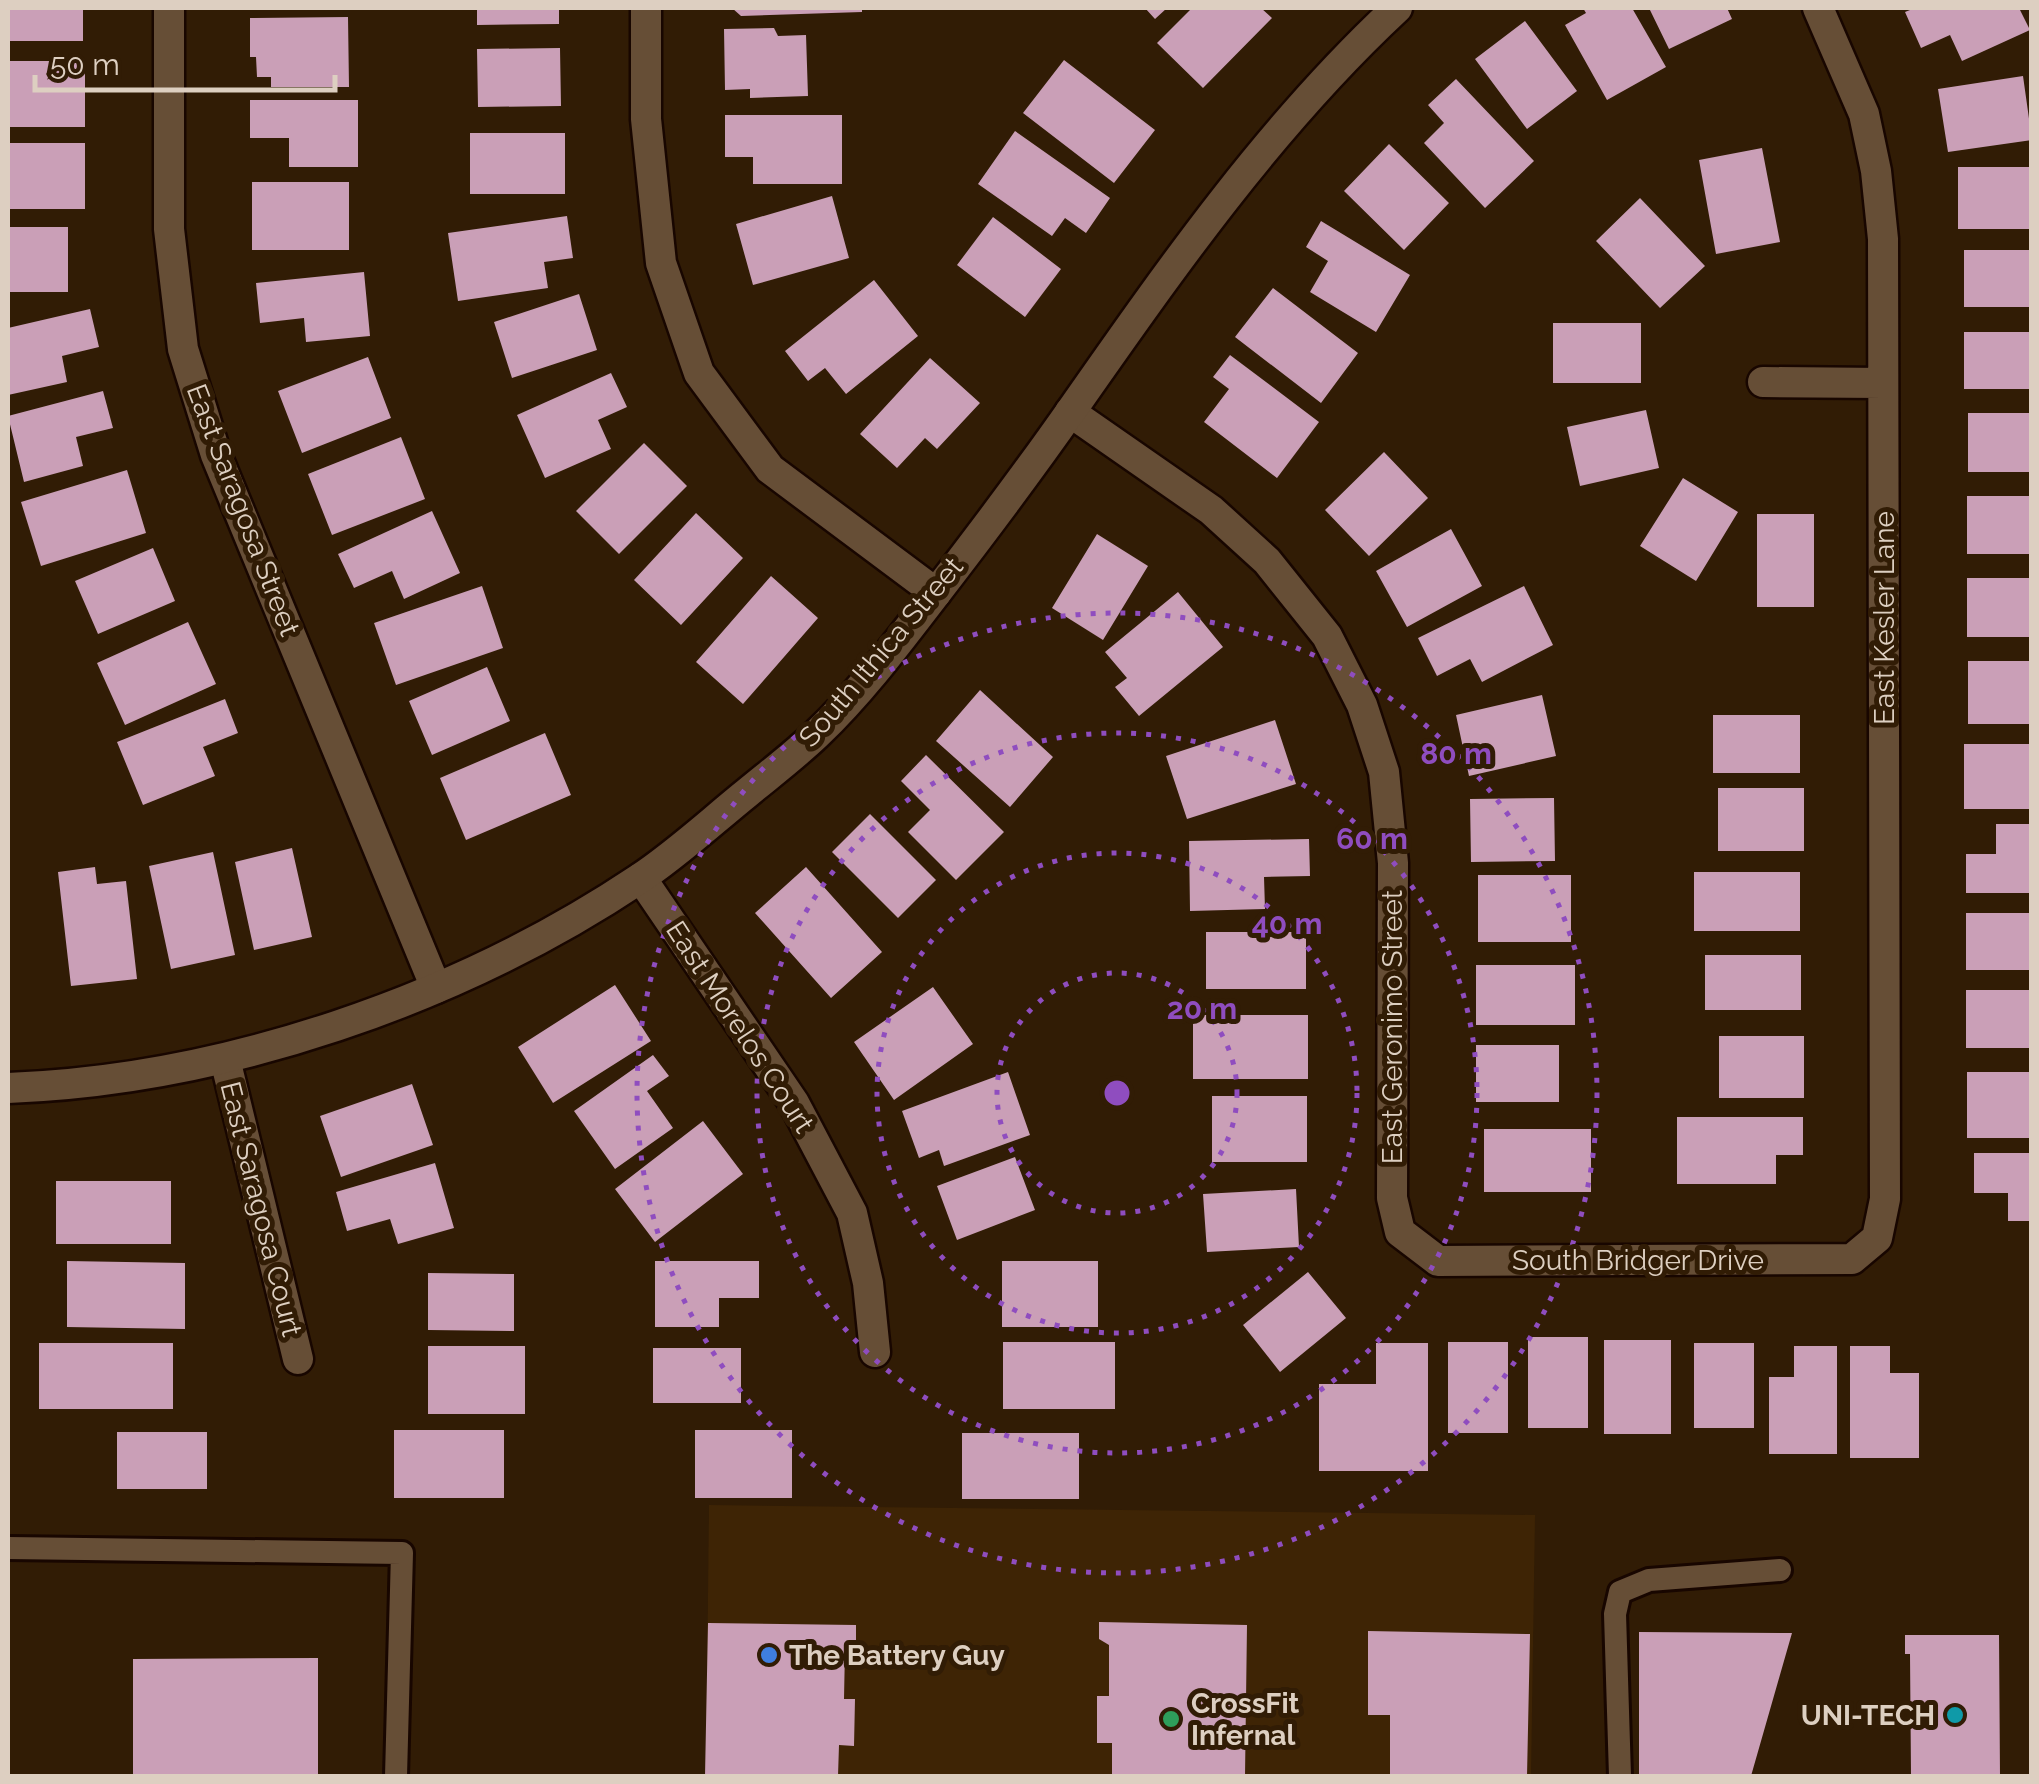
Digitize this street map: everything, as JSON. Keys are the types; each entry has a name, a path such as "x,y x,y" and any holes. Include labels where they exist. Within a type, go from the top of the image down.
{"street":[{"name":"East Saragosa Street","path":"168,8 168,229 182,349 216,455 436,988"},
{"path":"646,8 646,119 660,263 698,373 770,469 936,593"},
{"name":"East Kesler Lane","path":"1818,8 1864,114 1876,171 1883,239 1885,1199 1877,1238"},
{"name":"South Ithica Street","path":"8,1088 68,1084 224,1059 345,1022 436,988 578,917 641,878 690,840 819,732 874,669 936,593 1257,157 1387,11"},
{"path":"1762,382 1883,383"},
{"name":"East Geronimo Street","path":"1070,412 1210,510 1267,560 1327,636 1362,705 1384,772 1393,863 1392,1198 1400,1232"},
{"name":"East Morelos Court","path":"641,878 794,1103 852,1213 868,1284 875,1352"},
{"name":"East Saragosa Court","path":"224,1059 298,1359"},
{"name":"South Bridger Drive","path":"1400,1232 1438,1260 1852,1260 1877,1238"}],"lane":[{"path":"8,1548 402,1553 396,1776"},
{"path":"1620,1776 1615,1614 1620,1592 1649,1580 1780,1570"}],"shaded area":[{"path":"709,1505 1535,1515 1531,1776 706,1776"}],"building":[{"path":"8,8 83,8 83,41 8,41"},
{"path":"477,8 559,8 559,24 477,25"},
{"path":"732,8 862,8 862,12 741,16"},
{"path":"1145,8 1167,8 1155,19"},
{"path":"1192,8 1261,8 1272,18 1203,88 1157,43"},
{"path":"1583,8 1632,8 1666,67 1607,100 1565,25 1586,13"},
{"path":"1649,8 1727,8 1732,19 1669,49"},
{"path":"1915,8 2019,8 2030,30 1962,61 1950,35 1921,48 1905,12"},
{"path":"348,17 349,87 271,87 271,77 257,77 256,57 250,57 250,18"},
{"path":"1525,21 1577,91 1527,129 1475,59"},
{"path":"774,28 778,36 806,35 808,96 750,98 750,89 725,90 724,29"},
{"path":"560,48 561,106 478,107 477,49"},
{"path":"1064,60 1155,130 1114,183 1023,113"},
{"path":"8,61 85,61 85,127 8,127"},
{"path":"2023,76 2032,140 1948,152 1938,89"},
{"path":"1456,79 1534,161 1485,208 1424,143 1444,123 1428,105"},
{"path":"250,100 358,100 358,167 289,167 289,138 250,138"},
{"path":"725,115 842,115 842,184 753,184 753,157 725,157"},
{"path":"1015,131 1110,198 1086,233 1065,218 1052,236 978,184"},
{"path":"470,133 565,133 565,194 470,194"},
{"path":"8,143 85,143 85,209 8,209"},
{"path":"1389,144 1449,203 1404,250 1344,191"},
{"path":"1762,148 1780,242 1716,254 1699,160"},
{"path":"1958,167 2032,167 2032,229 1958,229"},
{"path":"252,182 349,182 349,250 252,250"},
{"path":"832,196 849,258 753,285 736,224"},
{"path":"1640,198 1705,266 1660,308 1596,241"},
{"path":"567,216 573,258 544,262 548,288 458,301 448,233"},
{"path":"993,217 1061,269 1025,317 957,265"},
{"path":"1321,221 1410,275 1376,332 1310,292 1328,261 1306,247"},
{"path":"8,227 68,227 68,292 8,292"},
{"path":"1964,250 2032,250 2032,307 1964,307"},
{"path":"364,272 370,336 306,342 304,318 260,323 256,283"},
{"path":"874,280 918,336 846,394 825,368 808,381 785,351"},
{"path":"1273,288 1358,353 1321,403 1235,337"},
{"path":"579,294 597,350 512,378 494,322"},
{"path":"90,309 99,347 62,356 67,382 8,395 8,328"},
{"path":"1553,323 1641,323 1641,383 1553,383"},
{"path":"1964,332 2032,332 2032,389 1964,389"},
{"path":"1230,355 1319,422 1277,478 1204,422 1229,389 1213,377"},
{"path":"368,357 391,418 302,453 278,391"},
{"path":"930,358 980,403 937,449 925,438 897,468 860,434"},
{"path":"611,373 627,407 598,420 611,449 545,478 517,415"},
{"path":"103,391 113,428 76,437 83,466 24,482 8,416"},
{"path":"1646,410 1659,468 1580,486 1567,427"},
{"path":"1968,413 2032,413 2032,472 1968,472"},
{"path":"401,437 425,499 332,535 308,474"},
{"path":"644,443 687,486 619,554 576,511"},
{"path":"1384,452 1428,498 1369,556 1325,510"},
{"path":"127,470 146,533 41,566 21,502"},
{"path":"1683,478 1738,512 1696,581 1640,546"},
{"path":"1967,496 2032,496 2032,554 1967,554"},
{"path":"432,511 460,573 404,599 392,571 354,588 338,554"},
{"path":"696,513 743,558 681,625 634,580"},
{"path":"1757,514 1814,514 1814,607 1757,607"},
{"path":"1451,529 1482,586 1407,627 1376,571"},
{"path":"1097,534 1148,566 1103,640 1052,608"},
{"path":"153,548 175,601 98,634 75,581"},
{"path":"771,576 818,618 743,704 696,662"},
{"path":"1967,578 2032,578 2032,637 1967,637"},
{"path":"482,586 503,648 396,685 374,623"},
{"path":"1524,586 1553,645 1482,682 1470,659 1437,676 1418,638"},
{"path":"1178,592 1223,647 1139,716 1115,687 1127,678 1105,652"},
{"path":"188,622 216,684 125,725 97,663"},
{"path":"1968,661 2032,661 2032,724 1968,724"},
{"path":"487,667 510,721 432,755 409,701"},
{"path":"980,690 1053,757 1010,807 936,741"},
{"path":"1542,695 1556,756 1469,776 1456,715"},
{"path":"225,699 238,733 203,747 215,776 143,805 117,742"},
{"path":"1713,715 1800,715 1800,773 1713,773"},
{"path":"1275,720 1296,784 1187,819 1166,756"},
{"path":"545,733 571,795 466,840 440,778"},
{"path":"1964,744 2032,744 2032,809 1964,809"},
{"path":"926,755 1004,832 956,880 908,832 930,810 901,781"},
{"path":"1718,788 1804,788 1804,851 1718,851"},
{"path":"1554,798 1555,861 1471,862 1470,799"},
{"path":"870,814 936,880 898,918 832,852"},
{"path":"1996,824 2032,824 2032,893 1966,893 1966,854 1996,854"},
{"path":"1309,839 1310,876 1264,877 1265,909 1190,911 1189,841"},
{"path":"292,848 312,937 254,950 235,862"},
{"path":"213,852 235,955 171,969 149,866"},
{"path":"95,867 97,884 126,881 137,979 71,986 58,872"},
{"path":"806,867 882,952 831,998 755,913"},
{"path":"1694,872 1800,872 1800,931 1694,931"},
{"path":"1478,875 1571,875 1571,942 1478,942"},
{"path":"1966,913 2032,913 2032,970 1966,970"},
{"path":"1206,932 1306,932 1306,989 1206,989"},
{"path":"1705,955 1801,955 1801,1010 1705,1010"},
{"path":"1476,965 1575,965 1575,1025 1476,1025"},
{"path":"615,985 651,1041 553,1103 518,1047"},
{"path":"933,987 973,1044 894,1100 854,1042"},
{"path":"1966,990 2032,990 2032,1048 1966,1048"},
{"path":"1193,1015 1308,1015 1308,1079 1193,1079"},
{"path":"1719,1036 1804,1036 1804,1098 1719,1098"},
{"path":"1476,1045 1559,1045 1559,1102 1476,1102"},
{"path":"653,1055 669,1076 647,1091 673,1128 615,1169 574,1111"},
{"path":"1008,1072 1030,1135 944,1166 939,1150 919,1158 902,1111"},
{"path":"1967,1072 2032,1072 2032,1138 1967,1138"},
{"path":"412,1084 433,1145 341,1177 320,1116"},
{"path":"1212,1096 1307,1096 1307,1162 1212,1162"},
{"path":"1677,1117 1803,1117 1803,1155 1776,1155 1776,1184 1677,1184"},
{"path":"703,1121 743,1174 655,1242 615,1189"},
{"path":"1484,1129 1591,1129 1591,1192 1484,1192"},
{"path":"1974,1153 2032,1153 2032,1221 2008,1221 2008,1193 1974,1193"},
{"path":"1015,1157 1035,1210 957,1240 937,1186"},
{"path":"435,1163 454,1228 398,1244 390,1219 347,1231 336,1192"},
{"path":"56,1181 171,1181 171,1244 56,1244"},
{"path":"1296,1189 1299,1247 1207,1252 1203,1194"},
{"path":"67,1261 185,1263 185,1329 67,1327"},
{"path":"655,1261 759,1261 759,1298 719,1298 719,1327 655,1327"},
{"path":"1002,1261 1098,1261 1098,1327 1002,1327"},
{"path":"1308,1272 1346,1318 1280,1372 1243,1325"},
{"path":"428,1273 514,1274 514,1331 428,1330"},
{"path":"1528,1337 1588,1337 1588,1428 1528,1428"},
{"path":"1604,1340 1671,1340 1671,1434 1604,1434"},
{"path":"1003,1342 1115,1342 1115,1409 1003,1409"},
{"path":"1448,1342 1508,1342 1508,1433 1448,1433"},
{"path":"39,1343 173,1343 173,1409 39,1409"},
{"path":"1376,1343 1428,1343 1428,1471 1319,1471 1319,1384 1376,1384"},
{"path":"1694,1343 1754,1343 1754,1428 1694,1428"},
{"path":"428,1346 525,1346 525,1414 428,1414"},
{"path":"1794,1346 1837,1346 1837,1454 1769,1454 1769,1377 1794,1377"},
{"path":"1850,1346 1890,1346 1890,1373 1919,1373 1919,1458 1850,1458"},
{"path":"653,1348 741,1348 741,1403 653,1403"},
{"path":"394,1430 504,1430 504,1498 394,1498"},
{"path":"695,1430 792,1430 792,1498 695,1498"},
{"path":"117,1432 207,1432 207,1489 117,1489"},
{"path":"962,1433 1079,1433 1079,1499 962,1499"},
{"name":"CrossFit Infernal","path":"1099,1622 1247,1625 1245,1776 1112,1776 1112,1743 1097,1743 1097,1696 1109,1696 1109,1645 1099,1639"},
{"path":"708,1623 856,1625 856,1642 845,1648 844,1699 855,1699 854,1746 839,1745 838,1776 705,1776"},
{"path":"1368,1631 1530,1634 1527,1776 1390,1776 1390,1715 1368,1715"},
{"path":"1639,1632 1792,1633 1751,1776 1639,1774"},
{"name":"UNI-TECH","path":"1905,1635 1999,1635 2000,1776 1911,1776 1910,1654 1905,1654"},
{"path":"318,1658 318,1776 133,1776 133,1659"}],"place":[{"name":"The Battery Guy","path":"769,1655"},
{"name":"UNI-TECH","path":"1955,1715"},
{"name":"CrossFit Infernal","path":"1171,1719"}]}
